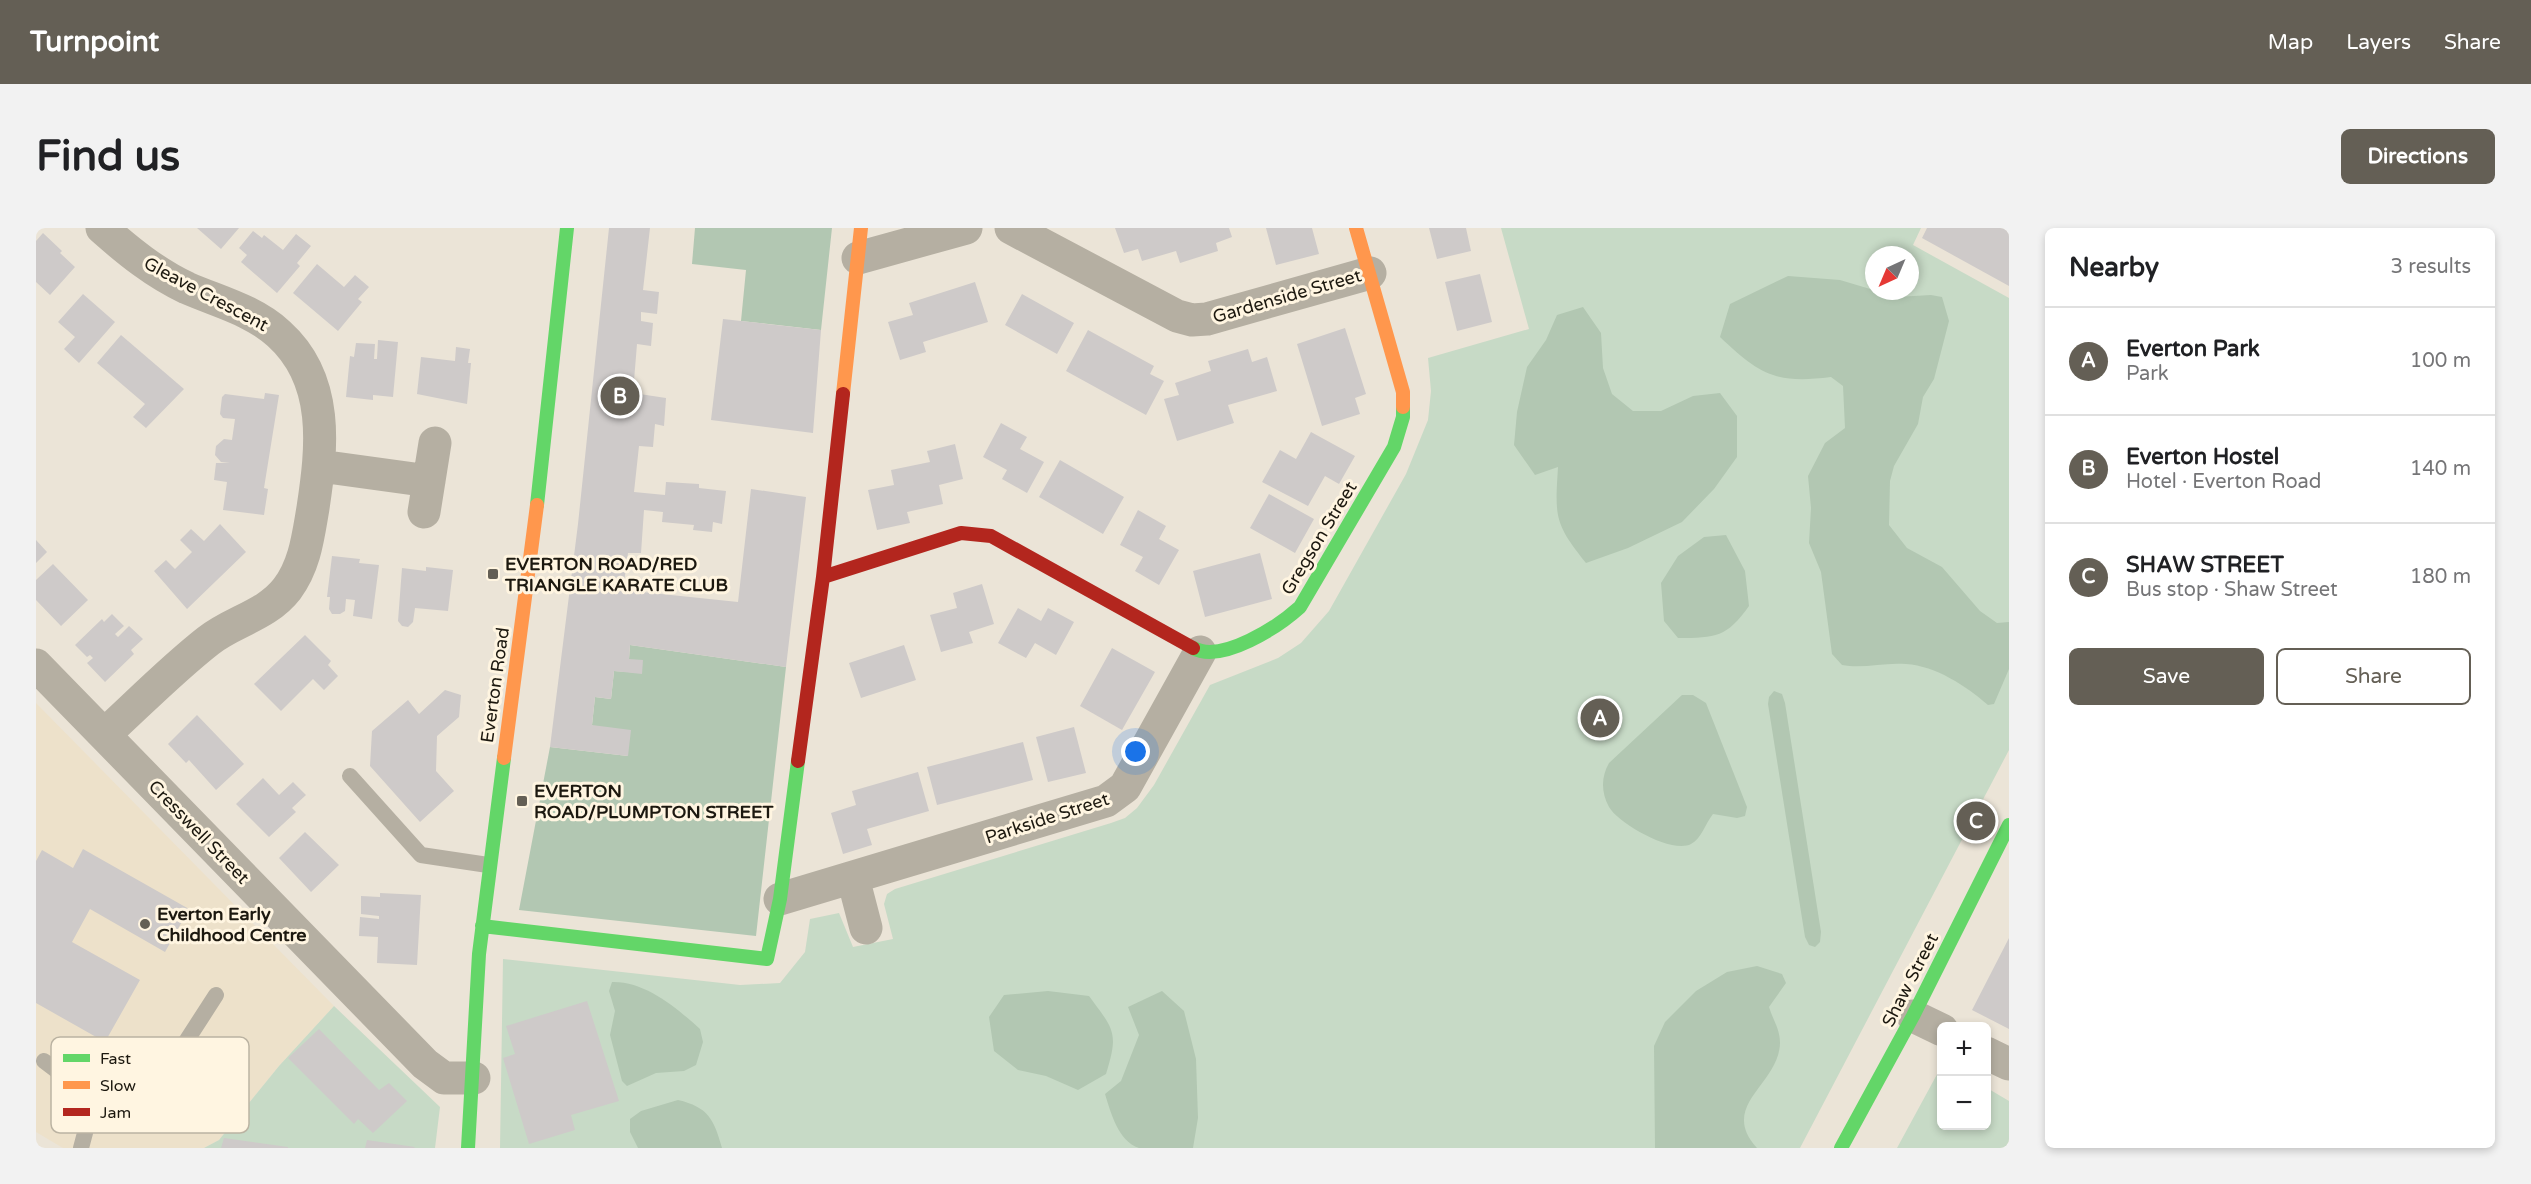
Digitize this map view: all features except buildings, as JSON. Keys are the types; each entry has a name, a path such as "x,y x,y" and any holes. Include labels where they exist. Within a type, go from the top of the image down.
{"street":[{"name":"Gleave Crescent","path":"102,228 143,262 167,278 262,321 292,346 311,380 317,401 320,466 303,559 287,590 262,612 210,639 104,735"},
{"name":"Everton Road","path":"468,1148 474,1078 475,989 488,865 536,518 567,228"},
{"path":"482,926 767,959 780,899 823,577 859,243 966,228"},
{"name":"Gardenside Street","path":"1011,228 1177,316 1192,320 1208,319 1370,273"},
{"name":"Gregson Street","path":"1200,652 1230,649 1260,639 1283,625 1300,607 1394,447 1402,417 1403,392 1356,228"},
{"path":"320,466 427,496 435,443"},
{"path":"823,577 961,533 991,536 1200,652"},
{"name":"Parkside Street","path":"780,899 1117,796 1125,787 1200,652"},
{"name":"Cresswell Street","path":"36,665 425,1064 444,1077 474,1078"},
{"name":"Shaw Street","path":"1840,1148 1927,1023 2009,825"},
{"path":"853,878 866,928"},
{"path":"1991,1055 2009,1064"}],"lane":[{"path":"350,776 421,855 488,865"},
{"path":"189,1037 216,995"},
{"path":"44,1061 51,1066"},
{"path":"81,1148 85,1133"}],"shaded area":[{"name":"Everton Early Childhood Centre","path":"36,703 334,1006 279,1066 249,1103 249,1037 51,1037 51,1133 225,1133 219,1140 204,1148 63,1148 36,1132"}],"green space":[{"path":"695,228 832,228 821,330 741,321 746,270 692,264"},
{"path":"1501,228 1921,228 1913,245 1915,246 1865,246 1865,300 1919,300 1919,248 2009,298 2009,750 1800,1148 500,1148 503,959 740,985 780,983 805,952 810,919 839,913 853,947 893,939 884,904 887,894 895,889 1111,823 1125,818 1137,808 1154,785 1210,685 1278,658 1301,643 1329,611 1406,474 1428,420 1431,391 1428,358 1529,329"},
{"path":"1788,276 1840,280 1865,287 1865,300 1919,300 1919,296 1931,295 1942,297 1949,321 1934,379 1923,397 1918,424 1894,466 1890,481 1889,525 1907,548 1942,567 1980,611 1997,623 2009,622 2009,669 1994,704 1988,705 1960,684 1928,669 1898,664 1842,665 1832,654 1821,572 1809,543 1811,508 1808,476 1825,443 1845,428 1843,386 1831,377 1796,379 1770,374 1746,360 1720,337 1730,304"},
{"path":"1583,307 1601,333 1603,368 1612,394 1633,411 1661,411 1693,396 1720,393 1737,416 1737,457 1714,489 1682,522 1628,548 1586,563 1568,538 1559,519 1557,509 1558,467 1535,475 1514,445 1517,412 1527,367 1546,340 1557,315"},
{"path":"1726,535 1745,571 1749,606 1734,624 1720,634 1678,638 1664,621 1661,583 1678,556 1704,537"},
{"path":"630,645 786,667 756,936 519,910 550,747 628,756 592,725 595,697 611,699 614,671 642,673 629,659"},
{"path":"1774,691 1782,694 1785,703 1821,932 1820,942 1815,947 1809,945 1805,937 1768,704 1769,697"},
{"path":"1682,695 1693,695 1706,703 1747,807 1745,816 1737,818 1713,814 1698,838 1691,844 1682,846 1647,836 1623,821 1609,807 1604,796 1603,785 1604,774 1609,763"},
{"path":"1757,966 1782,974 1786,983 1769,1007 1780,1038 1777,1058 1747,1107 1744,1119 1747,1133 1757,1148 1655,1148 1654,1046 1665,1022 1696,991 1727,972"},
{"path":"612,982 636,986 660,997 700,1029 703,1042 696,1065 684,1071 656,1073 627,1086 622,1081 610,1035 615,1011 609,991"},
{"path":"1048,991 1089,996 1112,1032 1112,1049 1106,1074 1078,1090 1046,1076 1018,1070 994,1051 989,1017 1004,995"},
{"path":"1162,991 1184,1011 1196,1059 1198,1118 1193,1148 1139,1148 1132,1144 1116,1126 1105,1094 1121,1081 1139,1035 1128,1007"},
{"path":"334,1006 440,1107 435,1148 204,1148 219,1140 225,1133 249,1133 249,1103 279,1066"},
{"path":"1937,1074 1937,1130 1991,1130 1991,1090 2009,1101 2009,1148 1897,1148"},
{"path":"678,1100 696,1106 708,1116 716,1129 722,1148 638,1148 630,1132 630,1119 641,1111"}],"traffic: fast":[{"path":"537,505 567,228"},
{"path":"1193,648 1205,652 1219,651 1250,641 1265,633 1300,607 1394,447 1403,417 1403,407"},
{"path":"468,1148 479,954 504,758"},
{"path":"482,926 767,959 780,899 798,761"},
{"path":"1841,1148 1913,1016 2009,825"}],"traffic: slow":[{"path":"843,394 861,228"},
{"path":"1356,228 1403,392 1403,407"},
{"path":"504,758 537,505"}],"traffic: jam":[{"path":"798,761 823,577 843,394"},
{"path":"823,577 961,533 991,536 1193,648"}],"place":[{"name":"Everton Hostel","path":"620,396"},
{"name":"EVERTON ROAD/RED TRIANGLE KARATE CLUB","path":"493,574"},
{"name":"Everton Park","path":"1600,718"},
{"name":"EVERTON ROAD/PLUMPTON STREET","path":"522,801"},
{"name":"SHAW STREET","path":"1976,821"},
{"name":"Everton Early Childhood Centre","path":"145,924"}]}
